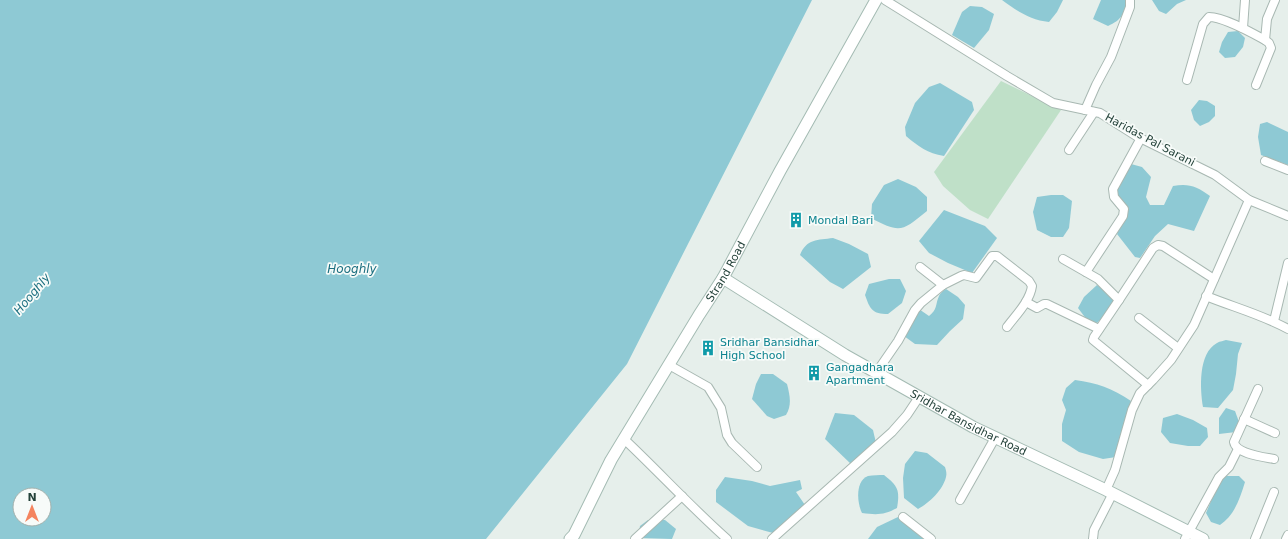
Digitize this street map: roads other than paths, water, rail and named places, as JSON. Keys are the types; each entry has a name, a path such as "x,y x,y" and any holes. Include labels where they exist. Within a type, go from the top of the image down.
{"street":[{"name":"Strand Road","path":"574,538 611,460 723,278 780,171 876,0"},
{"name":"Haridas Pal Sarani","path":"885,0 1053,103 1100,113 1141,138 1215,175 1249,200 1288,216"},
{"path":"1085,110 1111,57 1130,7 1130,0"},
{"path":"1243,28 1245,0"},
{"path":"1265,40 1267,19 1275,0"},
{"path":"1187,80 1203,24 1209,18 1215,17 1243,28 1269,43 1271,48 1256,85"},
{"path":"1069,150 1094,112"},
{"path":"1086,272 1123,216 1124,209 1114,197 1113,189 1141,138"},
{"path":"1265,161 1288,170"},
{"path":"1093,539 1094,530 1109,492 1132,410 1140,393 1171,360 1194,324 1249,200"},
{"path":"1148,385 1094,340 1099,329 1120,300 1152,248 1158,245 1163,246 1214,278"},
{"path":"876,373 898,341 915,310 921,303 942,285 964,275 976,278 992,256 995,256 1029,281 1032,286 1026,302 1007,328"},
{"path":"1063,259 1098,278 1120,300"},
{"path":"1274,322 1288,263"},
{"path":"920,266 942,285"},
{"name":"Sridhar Bansidhar Road","path":"723,278 844,355 919,397 995,438 1109,492 1187,535 1203,539"},
{"path":"1206,296 1274,322 1288,329"},
{"path":"1026,302 1037,308 1047,304 1099,329"},
{"path":"1139,318 1178,348"},
{"path":"669,365 708,387 721,408 727,435 732,443 757,467"},
{"path":"1258,389 1234,442 1238,449 1257,456 1274,459"},
{"path":"772,539 892,432 907,415 919,397"},
{"path":"1244,419 1275,433"},
{"path":"960,500 995,438"},
{"path":"624,439 702,517 727,539"},
{"path":"1187,535 1219,477 1229,467 1238,449"},
{"path":"1255,539 1274,492"},
{"path":"635,539 682,496"},
{"path":"903,517 931,539"},
{"path":"1286,539 1288,535"}],"water":[{"name":"Hooghly","path":"0,0 812,0 627,364 486,539 0,539"},
{"path":"1002,0 1063,0 1057,12 1049,22 1030,17"},
{"path":"1101,0 1126,0 1125,9 1122,16 1108,26 1093,19"},
{"path":"1152,0 1186,0 1177,4 1166,14 1159,11"},
{"path":"970,6 982,7 994,14 989,30 974,48 952,35 962,12"},
{"path":"1238,31 1245,38 1243,47 1235,57 1225,58 1219,52 1222,42 1228,32"},
{"path":"940,83 972,102 974,110 944,156 928,151 915,143 906,136 905,127 915,103 929,87"},
{"path":"1199,100 1207,101 1215,106 1215,116 1209,122 1200,126 1194,120 1191,110"},
{"path":"1267,122 1288,132 1288,165 1261,155 1258,137 1260,124"},
{"path":"1131,164 1142,167 1151,177 1146,197 1150,205 1164,205 1173,186 1178,185 1192,186 1210,196 1194,231 1168,224 1155,236 1140,258 1135,257 1117,234 1129,209 1115,192"},
{"path":"898,179 916,187 927,197 927,211 912,223 901,228 895,228 871,218 872,204 884,185"},
{"path":"1063,195 1072,201 1069,228 1063,237 1051,237 1037,230 1033,212 1037,197"},
{"path":"944,210 985,226 997,238 972,273 929,253 919,241"},
{"path":"833,238 868,254 871,267 843,289 830,282 800,255 809,243"},
{"path":"889,279 900,279 906,291 902,303 888,314 875,312 868,304 865,295 869,284"},
{"path":"1097,285 1115,299 1105,315 1097,323 1087,320 1078,308 1084,297"},
{"path":"946,289 958,297 965,305 963,319 937,345 915,344 904,336 909,323 911,309 916,307 929,316 935,309 939,295"},
{"path":"1226,340 1242,343 1238,354 1233,390 1218,408 1203,407 1201,381 1203,363 1211,348 1218,342"},
{"path":"761,374 773,374 787,384 790,400 786,415 774,419 767,416 752,399 756,384"},
{"path":"1075,380 1104,387 1131,401 1116,457 1103,459 1079,452 1062,441 1062,424 1066,410 1062,400 1066,388"},
{"path":"1226,408 1235,411 1239,422 1236,432 1219,434 1219,418"},
{"path":"835,413 854,415 873,430 876,443 852,465 825,439"},
{"path":"1177,414 1193,420 1207,428 1208,437 1200,446 1170,443 1161,432 1163,418"},
{"path":"915,451 927,453 945,467 946,473 944,482 939,491 931,500 918,509 904,498 903,478 905,464"},
{"path":"884,475 897,489 897,508 880,514 862,513 858,498 861,482 868,476"},
{"path":"1224,476 1239,476 1245,482 1239,500 1233,511 1230,516 1220,525 1211,522 1206,513 1217,487"},
{"path":"725,477 752,481 770,486 800,480 802,489 796,492 805,505 773,533 748,526 716,502 716,490"},
{"path":"898,517 927,539 868,539 877,527"},
{"path":"648,520 665,520 676,529 672,539 638,538 640,526"}],"place":[{"name":"Mondal Bari","path":"796,220"},
{"name":"Sridhar Bansidhar High School","path":"708,348"},
{"name":"Gangadhara Apartment","path":"814,373"}]}
